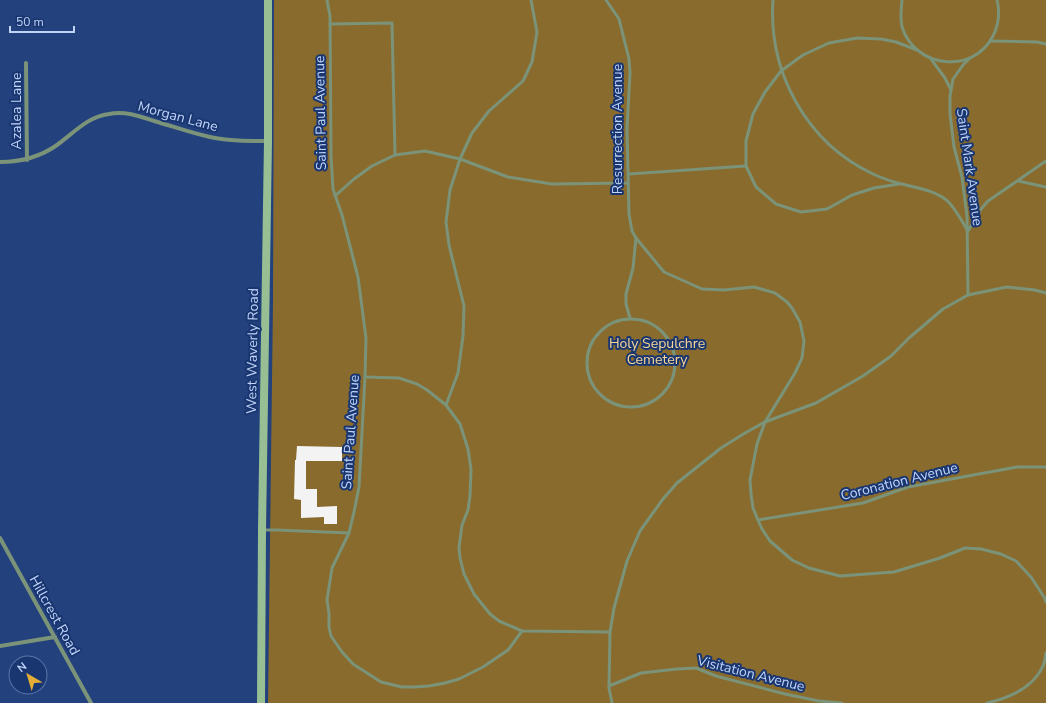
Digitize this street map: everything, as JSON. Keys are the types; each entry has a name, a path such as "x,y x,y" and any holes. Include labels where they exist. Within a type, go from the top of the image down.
{"street":[{"name":"West Waverly Road","path":"261,703 268,140 268,0"},
{"name":"Azalea Lane","path":"26,63 27,160"},
{"name":"Morgan Lane","path":"0,162 27,160 38,156 58,144 85,122 110,113 132,114 209,137 230,140 268,140"},
{"name":"Hillcrest Road","path":"0,538 91,703"},
{"path":"0,646 55,637"}],"lane":[{"name":"Saint Paul Avenue","path":"327,0 330,16 331,156 333,189 342,215 358,277 366,338 359,487 349,533 332,568 327,600 331,636 342,652 353,664 381,682 402,687 414,687 434,685 460,679 483,667 508,650 522,631"},
{"path":"446,405 458,373 463,336 464,306 449,245 446,222 450,190 460,159 472,133 489,111 523,81 532,62 538,32 530,0"},
{"name":"Resurrection Avenue","path":"606,0 619,19 629,59 630,73 627,129 629,214 632,231 636,238"},
{"path":"773,0 772,15 774,43 781,71 792,97 808,121 827,142 849,160 874,174 900,184 932,192 946,199 958,214 968,231 981,209 988,201 1046,161"},
{"name":"Saint Mark Avenue","path":"902,0 900,13 902,27 908,40 918,50 932,59 944,62 956,62 968,58 980,51 990,41 998,22 998,1"},
{"path":"330,24 392,23 395,155"},
{"path":"900,184 874,188 852,195 827,210 801,212 776,204 756,187 746,166 746,141 753,114 765,92 781,71 803,55 829,44 857,38 881,39 896,42 918,50"},
{"path":"990,41 1037,42 1046,44"},
{"name":"Saint Mark Avenue","path":"968,58 953,79 950,114 954,147 962,177 967,216 968,295"},
{"name":"Saint Mark Avenue","path":"932,59 951,90"},
{"path":"335,196 354,179 372,166 395,155 425,151 460,159 508,177 552,184 628,183"},
{"path":"629,174 746,166"},
{"path":"1018,181 1046,187"},
{"path":"630,318 626,304 626,294 633,268 636,238"},
{"path":"636,238 664,272 702,289 724,290 754,287 775,293 787,302 800,322 804,341 802,358 795,373 765,422 757,444 750,480 754,508 762,529 770,541 792,560 809,568 840,576 894,572 940,558 965,548 981,549 1001,554 1016,562 1031,577 1046,602"},
{"path":"612,703 610,686 610,632 614,608 626,561 640,531 663,499 677,483 708,457 745,433 765,422 816,403 863,376 891,356 908,338 943,309 968,295 1007,287 1036,290 1046,293"},
{"path":"630,318 645,321 659,328 669,340 675,354 675,370 670,384 660,396 647,405 632,408 618,406 606,400 595,390 589,378 586,364 588,350 594,338 604,328 616,321 630,318"},
{"path":"365,377 399,378 417,384 446,405 460,424 468,449 471,469 468,510 462,525 459,547 464,574 478,600 490,614 499,621 522,631 610,632"},
{"name":"Coronation Avenue","path":"758,520 863,503 908,487 1017,467 1046,467"},
{"path":"262,530 349,533"},
{"path":"987,703 1005,697 1025,687 1034,679 1043,665 1046,653"},
{"name":"Visitation Avenue","path":"610,686 641,673 696,668 716,676 785,694 819,701 842,703"}],"green space":[{"name":"Holy Sepulchre Cemetery","path":"274,0 1046,0 1046,703 268,703 273,300"}],"building":[{"path":"297,446 342,447 342,461 306,461 306,489 317,489 317,507 337,506 337,524 324,524 324,517 301,518 301,500 294,499 295,460"}]}
